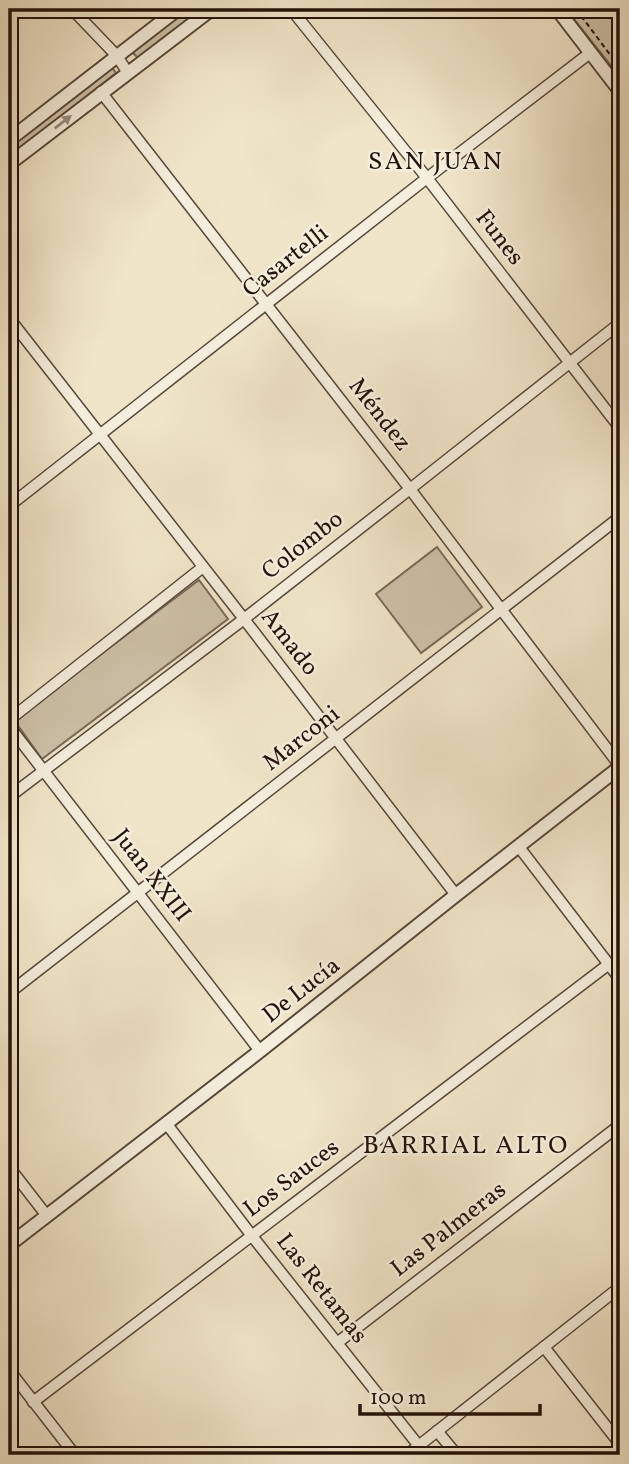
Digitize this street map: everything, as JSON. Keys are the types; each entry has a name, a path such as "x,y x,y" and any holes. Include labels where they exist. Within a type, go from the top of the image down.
{"street":[{"path":"72,9 117,56 128,73"},
{"path":"9,139 178,9"},
{"path":"9,164 212,9"},
{"name":"Funes","path":"291,9 427,178 620,428"},
{"path":"557,9 620,91"},
{"name":"Casartelli","path":"9,506 590,52"},
{"name":"Méndez","path":"101,92 410,489 620,766"},
{"name":"Amado","path":"9,318 456,895"},
{"name":"Colombo","path":"9,797 244,619 620,323"},
{"name":"Marconi","path":"9,993 620,517"},
{"path":"9,720 203,567"},
{"name":"Juan XXIII","path":"9,726 260,1051"},
{"name":"De Lucía","path":"9,1245 519,848 620,766"},
{"path":"519,848 620,979"},
{"name":"Los Sauces","path":"33,1402 608,964"},
{"name":"Las Retamas","path":"166,1123 419,1446"},
{"name":"Las Palmeras","path":"337,1343 620,1125"},
{"path":"9,1167 47,1216"},
{"path":"407,1455 620,1287"},
{"path":"544,1347 620,1444"},
{"path":"9,1370 75,1455"},
{"path":"437,1431 457,1455"}],"path":[{"path":"576,9 620,68"}],"shaded area":[{"path":"188,9 201,9 138,58 132,52"},
{"path":"566,9 620,9 620,77"},
{"path":"111,66 116,73 9,157 9,146"},
{"path":"437,547 482,607 421,653 376,594"},
{"path":"199,580 228,619 42,759 14,720"}],"district":[{"name":"SAN JUAN","path":"436,162"},
{"name":"BARRIAL ALTO","path":"466,1146"}]}
